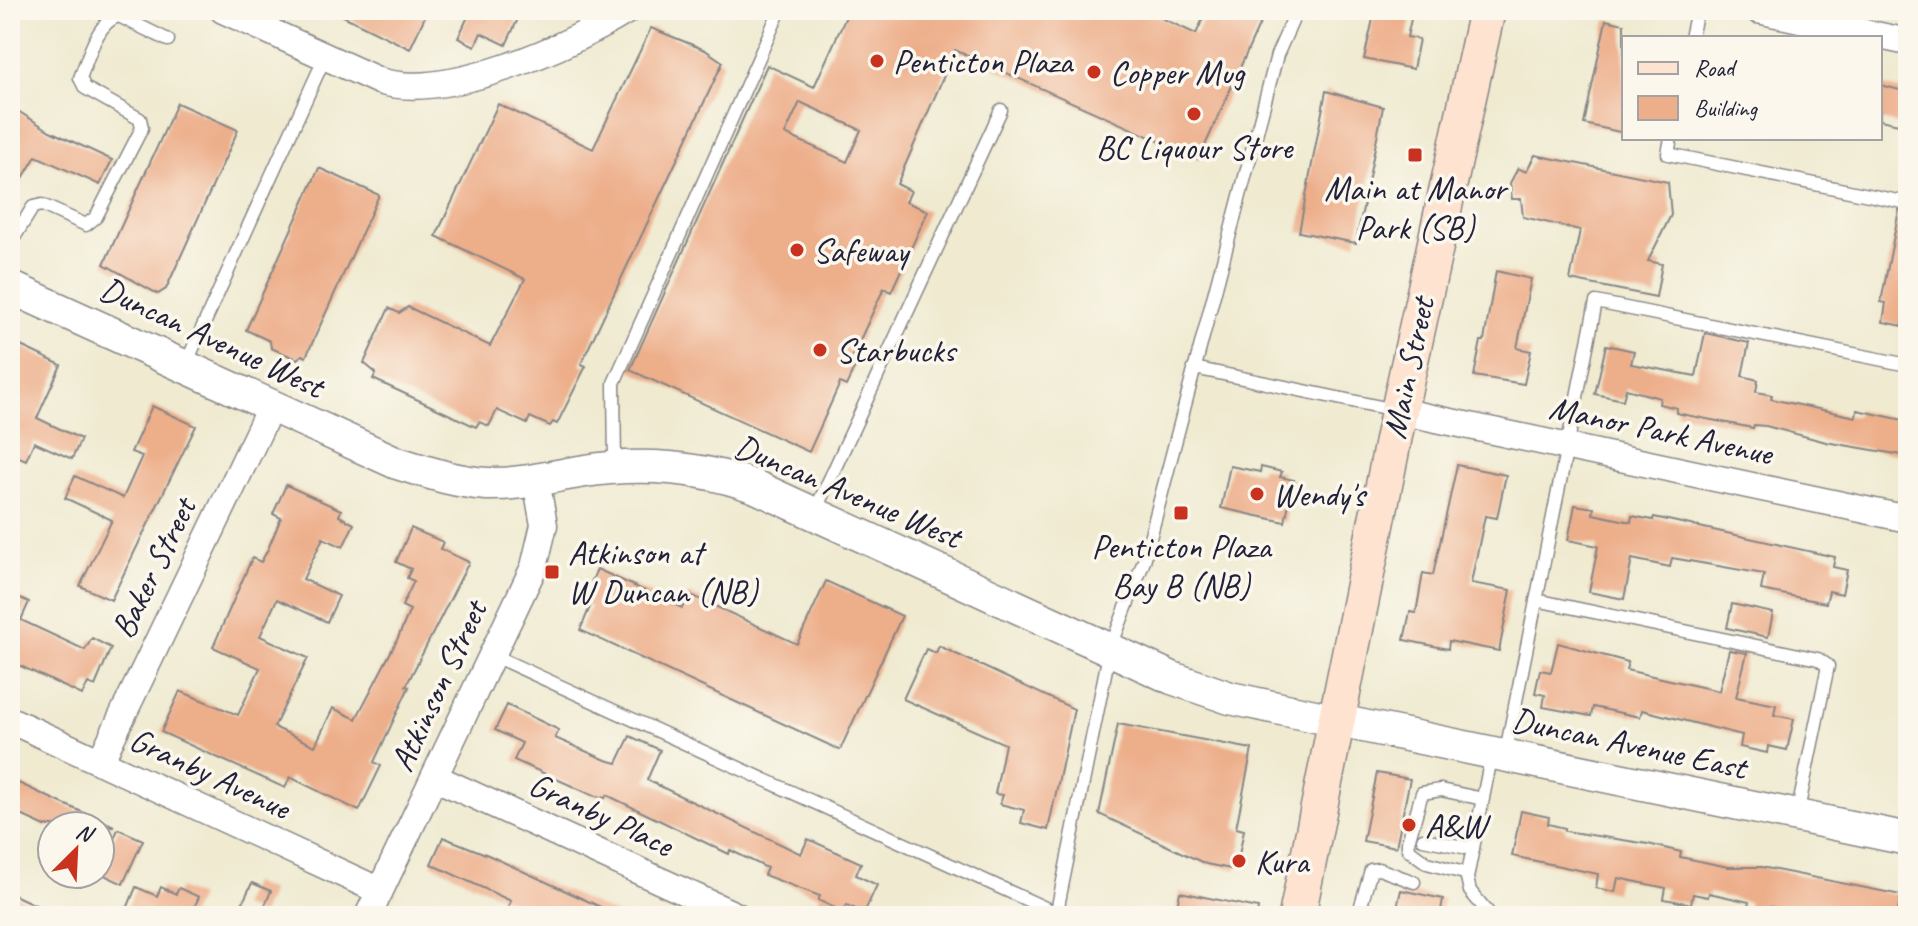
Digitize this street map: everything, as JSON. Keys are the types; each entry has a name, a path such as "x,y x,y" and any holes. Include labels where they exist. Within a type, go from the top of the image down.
{"main road":[{"name":"Main Street","path":"1308,914 1335,720 1487,10"}],"street":[{"path":"223,10 394,86 435,85 496,70 543,53 628,10"},
{"path":"1758,10 1880,36"},
{"path":"1882,36 1908,42"},
{"name":"Duncan Avenue West","path":"10,287 397,463 432,474 486,484 536,480 615,467 650,466 709,472 756,487 1199,688 1335,720"},
{"name":"Baker Street","path":"100,762 271,406"},
{"name":"Manor Park Avenue","path":"1399,411 1908,519"},
{"name":"Atkinson Street","path":"368,916 534,567 544,525 536,480"},
{"name":"Granby Avenue","path":"10,720 380,891"},
{"name":"Duncan Avenue East","path":"1335,720 1908,839"},
{"name":"Granby Place","path":"434,777 737,916"}],"lane":[{"path":"615,467 614,383 780,10"},
{"path":"492,655 1056,915 1110,649 1141,571 1277,55 1297,10"},
{"path":"1691,36 1697,10"},
{"path":"10,244 33,207 42,205 86,225 96,217 142,128 140,119 85,88 80,78 103,27 110,18 119,16 168,40"},
{"path":"185,366 325,57"},
{"path":"814,513 1001,110"},
{"path":"1671,140 1668,154 1908,203"},
{"path":"1491,916 1470,891 1468,876 1483,799 1498,754 1536,600 1596,302 1908,365"},
{"path":"1194,368 1399,411"},
{"path":"1536,600 1818,659 1828,666 1829,676 1796,818"},
{"path":"1468,876 1427,863 1408,849 1408,842 1422,793 1441,790 1483,799"},
{"path":"1423,839 1473,849"},
{"path":"1358,916 1371,870 1379,869 1414,882"}],"building":[{"path":"331,10 428,10 410,49"},
{"path":"471,10 522,10 506,45 481,33 475,46 458,38"},
{"path":"849,10 1144,10 1196,34 1207,10 1266,10 1199,159 955,50 897,184 911,191 906,202 928,211 891,292 884,288 853,355 859,358 846,386 840,383 809,452 630,370 767,65 814,87","holes":["800,102 861,130 847,162 785,134"]},
{"path":"1375,10 1413,10 1407,37 1419,39 1413,69 1364,59"},
{"path":"1606,20 1624,24 1622,133 1584,124"},
{"path":"651,28 705,50 723,62 581,364 586,366 557,424 553,422 550,426 530,417 527,424 497,410 489,426 479,422 476,427 373,379 376,373 364,363 389,308 399,313 408,307 490,346 525,279 436,236 498,104 593,149"},
{"path":"1882,86 1908,92 1908,126 1882,120"},
{"path":"1326,91 1383,107 1356,243 1299,232"},
{"path":"177,103 238,130 166,289 158,294 104,264"},
{"path":"10,106 50,131 112,160 100,185 36,156 10,200"},
{"path":"1535,155 1668,182 1671,215 1648,261 1662,264 1656,297 1570,280 1580,230 1523,217 1521,199 1512,199 1510,183 1518,168 1526,172"},
{"path":"319,168 379,195 306,357 302,355 297,359 271,348 270,341 246,330"},
{"path":"1899,210 1908,212 1908,327 1883,322 1886,303 1881,302"},
{"path":"1496,271 1531,279 1517,348 1531,351 1524,384 1474,376 1481,341 1484,341"},
{"path":"1705,333 1749,343 1742,376 1758,380 1756,392 1772,395 1771,399 1856,417 1857,410 1908,421 1908,456 1826,442 1766,426 1754,425 1753,428 1676,413 1677,408 1659,404 1660,398 1626,389 1623,400 1595,394 1606,345 1634,351 1631,364 1696,376"},
{"path":"21,346 61,365 37,418 81,439 72,459 34,442 26,460 10,453 10,370"},
{"path":"152,406 196,426 111,600 80,586 112,520 65,498 75,476 123,498 142,456 131,452"},
{"path":"1457,465 1506,475 1497,518 1485,516 1471,583 1511,590 1499,651 1449,641 1448,649 1404,640 1410,612 1416,613 1423,573 1433,575"},
{"name":"Wendy's","path":"1230,466 1260,472 1261,467 1282,472 1280,477 1294,480 1285,522 1221,508"},
{"path":"286,485 341,510 339,516 354,524 343,547 323,538 303,579 339,596 327,622 277,599 260,636 308,658 274,727 315,746 333,708 356,719 397,640 410,610 402,606 414,581 407,578 411,569 396,562 411,528 443,542 440,549 469,562 406,686 409,687 374,762 381,766 359,811 290,777 285,788 161,732 180,691 238,715 260,668 213,647 252,558 261,562 268,549 281,518 273,514"},
{"path":"1575,505 1594,508 1593,514 1631,522 1632,516 1653,520 1654,517 1835,557 1833,567 1847,570 1842,594 1829,591 1826,603 1761,590 1764,574 1672,558 1670,567 1632,559 1624,599 1589,592 1598,546 1568,540"},
{"path":"597,569 682,608 689,594 797,644 826,581 902,616 840,750 580,630 590,607 582,603"},
{"path":"10,593 29,602 21,620 85,650 92,638 111,648 95,686 88,683 82,695 10,661"},
{"path":"1732,604 1773,613 1768,637 1727,628"},
{"path":"1558,643 1628,662 1626,670 1719,691 1729,650 1747,653 1736,697 1776,705 1774,715 1794,719 1787,750 1768,746 1767,753 1740,747 1742,735 1642,710 1640,717 1593,707 1591,716 1543,707 1545,695 1535,693 1540,670 1551,672"},
{"path":"939,646 1074,709 1048,830 1021,823 1024,810 1000,804 1003,795 995,794 1005,744 903,699 926,649 936,653"},
{"path":"507,705 559,730 555,738 617,763 630,736 660,750 647,780 801,854 808,839 861,863 856,875 877,885 864,913 847,905 843,912 818,900 820,896 764,875 767,868 730,850 729,854 607,795 605,798 592,795 514,760 522,743 495,730"},
{"path":"1118,724 1252,749 1236,828 1244,830 1236,870 1206,864 1099,814"},
{"path":"1377,773 1410,779 1396,847 1363,841"},
{"path":"10,779 78,810 36,810 36,822 10,810"},
{"path":"1521,811 1549,817 1548,824 1565,828 1565,831 1648,844 1681,852 1680,857 1728,867 1761,867 1901,895 1897,916 1803,916 1803,913 1770,907 1767,916 1746,916 1749,902 1709,893 1708,897 1693,894 1691,904 1664,899 1666,888 1618,878 1615,892 1596,888 1598,874 1512,856"},
{"path":"118,829 143,840 123,884 116,881"},
{"path":"443,837 620,916 504,916 511,901 431,864"},
{"path":"252,883 271,891 261,915 241,906"},
{"path":"136,887 157,896 161,887 176,894 179,888 199,897 190,916 124,916"},
{"path":"1401,890 1443,899 1440,916 1395,916"},
{"path":"1180,892 1258,908 1257,916 1175,916"},
{"path":"10,893 59,916 10,916"}],"place":[{"name":"Penticton Plaza","path":"877,61"},
{"name":"Copper Mug","path":"1094,72"},
{"name":"BC Liquour Store","path":"1194,114"},
{"name":"Main at Manor Park (SB)","path":"1415,155"},
{"name":"Safeway","path":"797,250"},
{"name":"Starbucks","path":"820,350"},
{"name":"Wendy's","path":"1257,494"},
{"name":"Penticton Plaza Bay B (NB)","path":"1181,513"},
{"name":"Atkinson at W Duncan (NB)","path":"552,572"},
{"name":"A&W","path":"1409,825"},
{"name":"Kura","path":"1239,861"}]}
